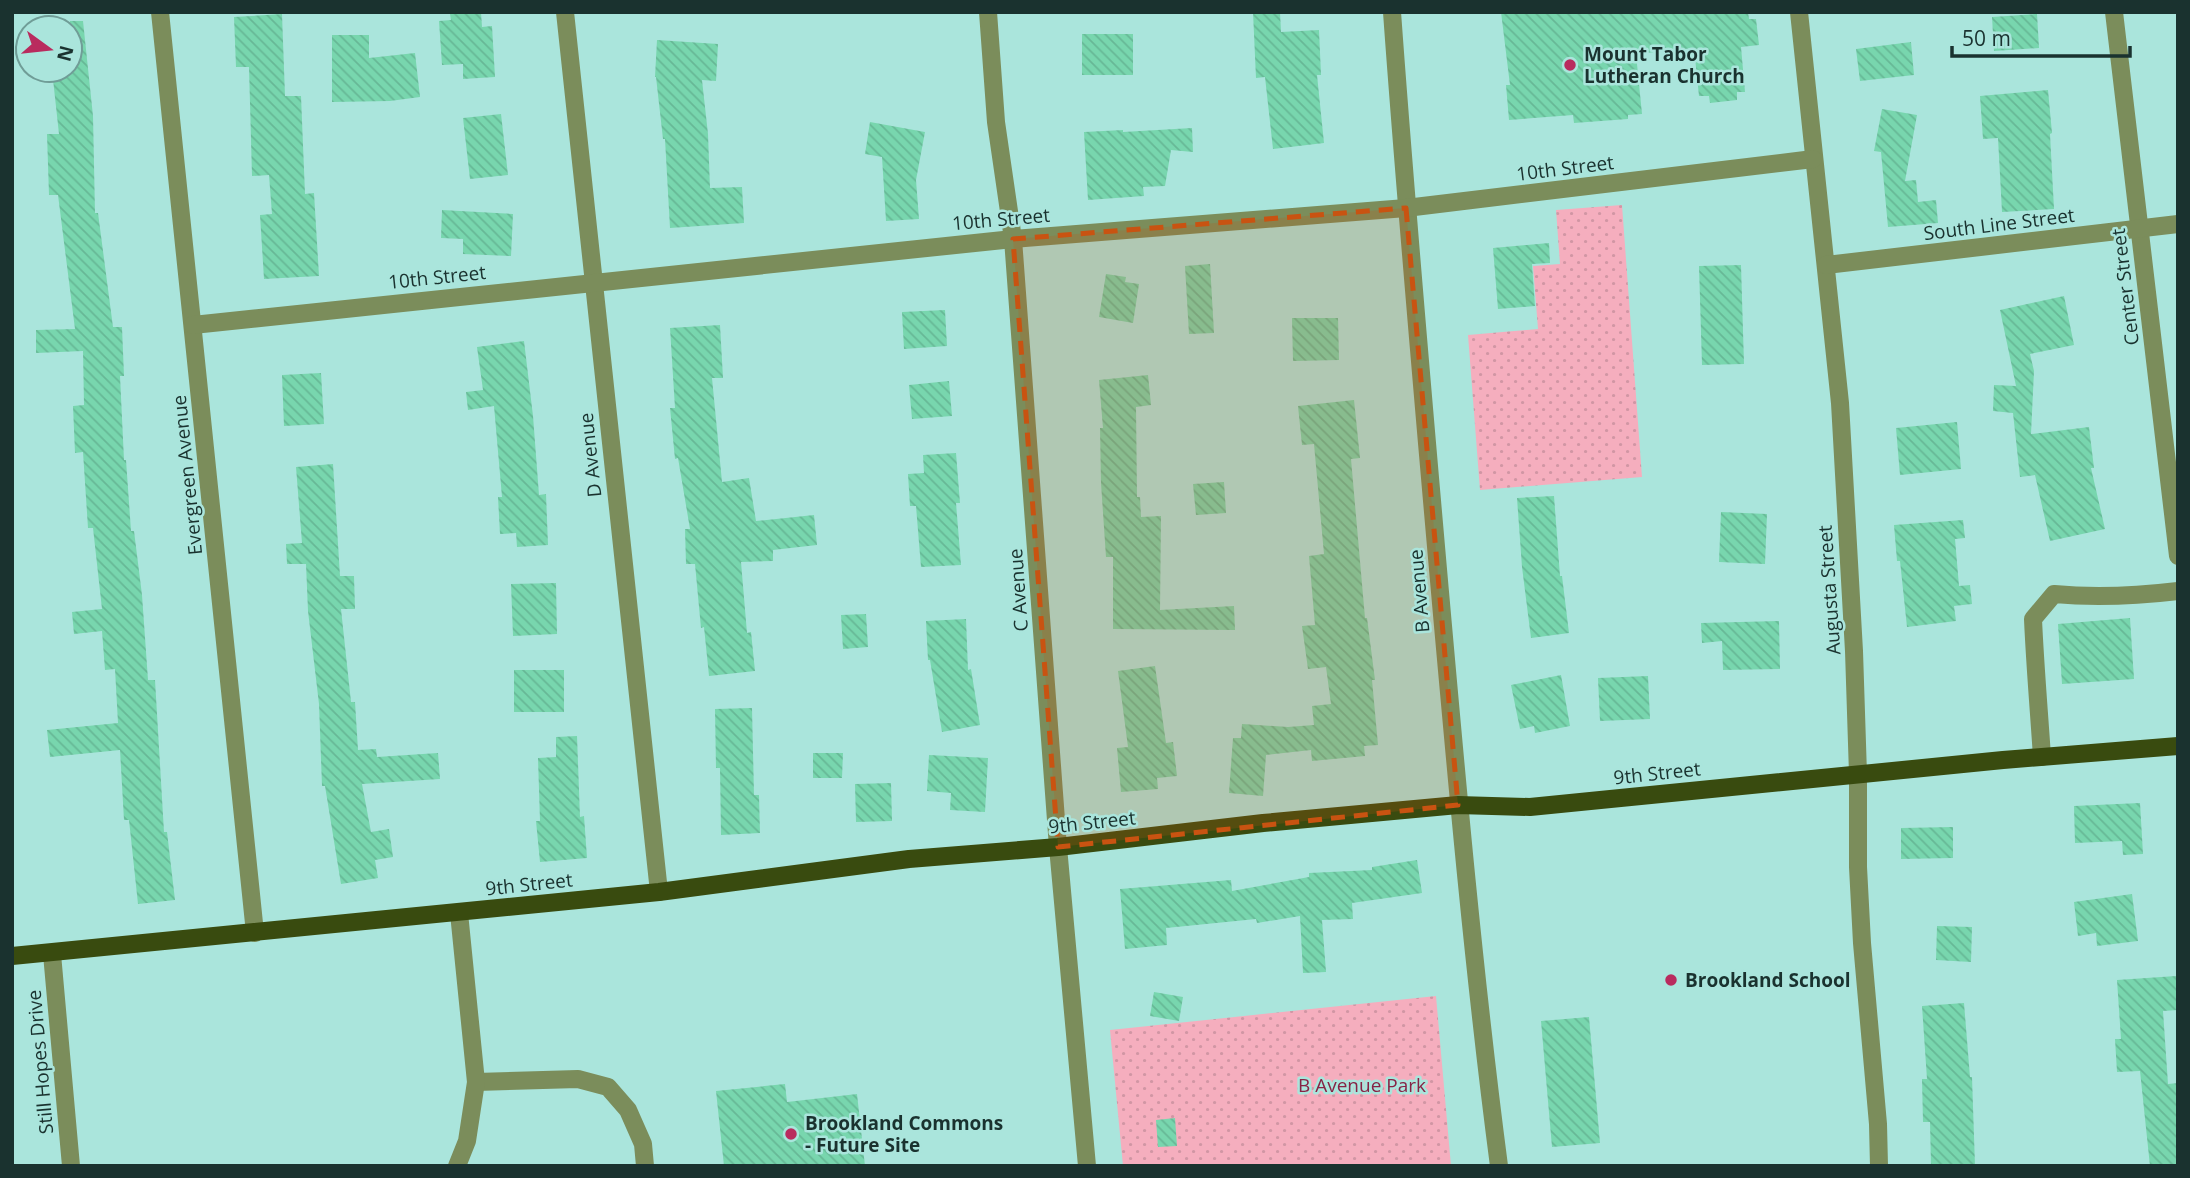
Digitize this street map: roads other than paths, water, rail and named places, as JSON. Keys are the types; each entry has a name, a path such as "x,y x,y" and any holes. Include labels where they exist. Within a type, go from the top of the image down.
{"main road":[{"name":"9th Street","path":"12,956 659,892 909,859 1058,847 1263,823 1458,805 1530,807 1858,774 2178,746"}],"street":[{"name":"Evergreen Avenue","path":"160,12 255,933"},
{"name":"D Avenue","path":"565,12 659,892"},
{"name":"C Avenue","path":"988,12 996,122 1013,239 1058,847 1087,1166"},
{"name":"B Avenue","path":"1392,12 1406,208 1458,805 1499,1166"},
{"name":"Augusta Street","path":"1799,12 1840,403 1854,651 1858,867 1880,1166"},
{"name":"Center Street","path":"2114,12 2178,556"},
{"name":"10th Street","path":"193,325 1013,239 1406,208 1814,159"},
{"name":"South Line Street","path":"1826,265 2178,224"},
{"path":"2042,757 2033,619 2054,593 2092,597 2178,591"},
{"path":"457,1166 467,1141 476,1082 458,913"},
{"name":"Still Hopes Drive","path":"52,954 71,1166"},
{"path":"476,1082 578,1079 608,1087 628,1110 643,1144 645,1166"}],"place":[{"name":"Mount Tabor Lutheran Church","path":"1570,65"},
{"name":"Brookland School","path":"1671,980"},
{"name":"Brookland Commons - Future Site","path":"791,1134"}],"park label":[{"name":"B Avenue Park","path":"1362,1085"}]}
